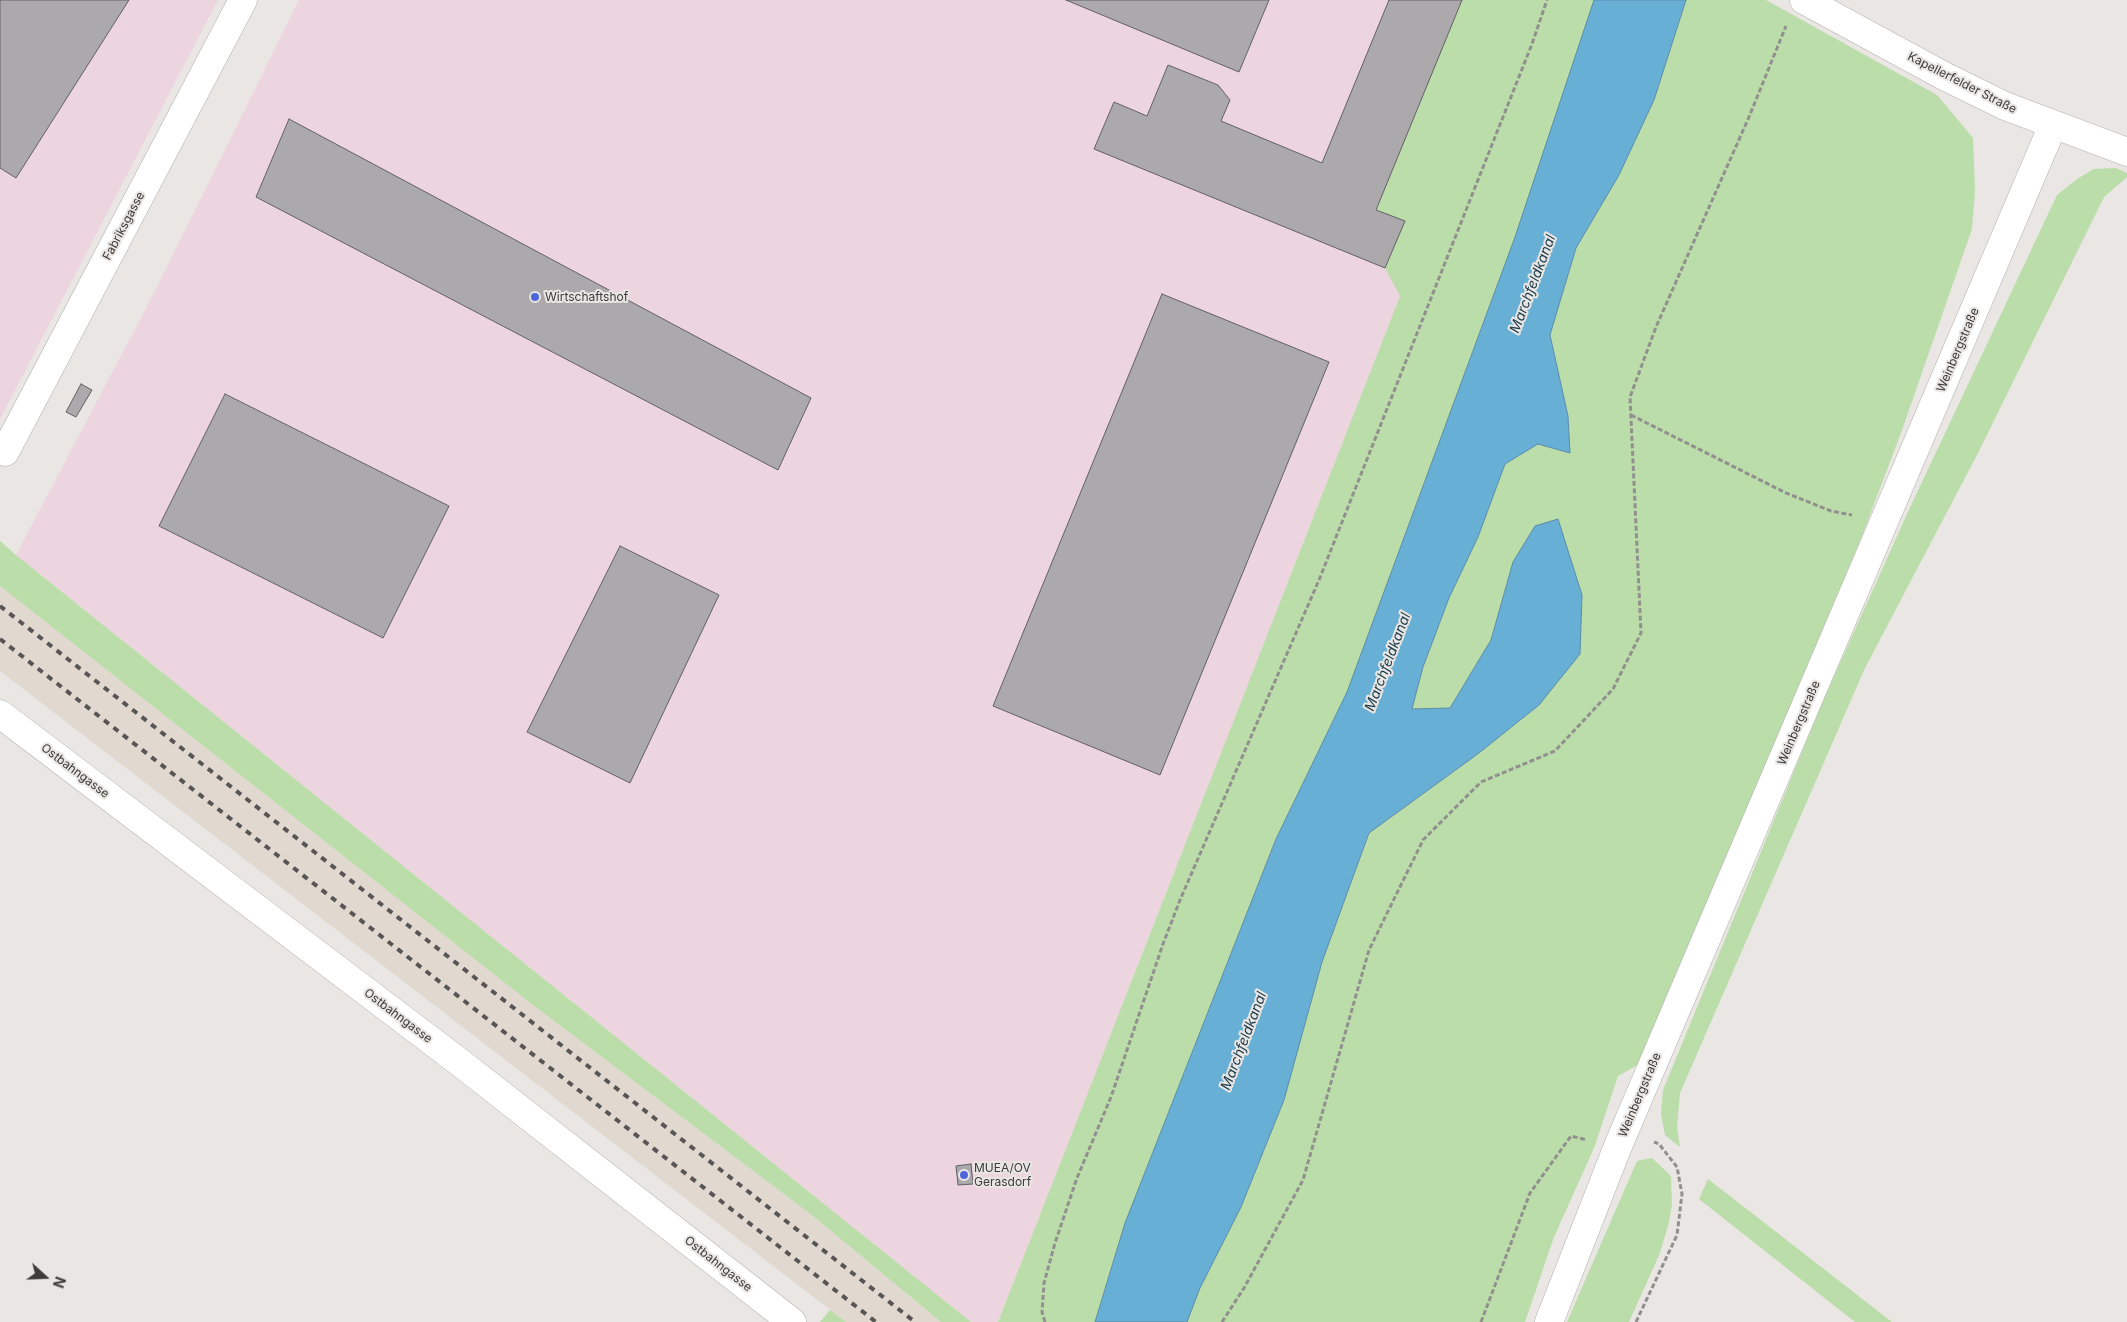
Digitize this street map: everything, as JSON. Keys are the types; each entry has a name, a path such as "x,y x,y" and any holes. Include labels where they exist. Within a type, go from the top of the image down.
{"street":[{"name":"Fabriksgasse","path":"4,452 243,0"},
{"name":"Kapellerfelder Straße","path":"1797,9 2005,106 2127,152"},
{"name":"Weinbergstraße","path":"1550,1322 1622,1138 2053,125"},
{"name":"Ostbahngasse","path":"0,714 458,1061 792,1322"}],"path":[{"path":"1045,1322 1042,1312 1044,1283 1055,1243 1077,1178 1111,1097 1163,944 1180,900 1319,580 1532,44 1547,0"},
{"path":"1222,1322 1244,1288 1303,1180 1369,950 1422,840 1481,782 1555,751 1613,690 1641,633 1630,397 1656,327 1797,9"},
{"path":"1631,414 1786,492 1832,511 1884,522"},
{"path":"1480,1322 1530,1194 1570,1136 1622,1138 1660,1144 1677,1167 1682,1194 1678,1234 1636,1322"}],"shaded area":[{"path":"0,0 218,0 0,419"},
{"path":"299,0 1516,0 998,1322 971,1322 16,555 154,293"},
{"path":"0,586 533,1005 813,1216 941,1322 846,1322 0,671"}],"green space":[{"path":"1462,0 1594,0 1515,237 1347,692 1276,839 1125,1223 1095,1322 998,1322 1400,296 1385,268 1404,221 1376,210"},
{"path":"1686,0 1766,0 1937,95 1973,138 1975,191 1972,229 1902,430 1862,536 1641,1063 1618,1076 1594,1148 1554,1237 1525,1322 1187,1322 1200,1288 1241,1207 1284,1100 1322,962 1369,833 1479,753 1539,705 1513,562 1491,640 1450,708 1411,709 1423,667 1449,598 1478,537 1505,464 1538,444 1569,453 1568,416 1550,335 1576,248 1619,175 1654,100"},
{"path":"2116,168 2127,173 2127,177 2104,197 1978,453 1865,668 1680,1093 1677,1127 1680,1147 1665,1135 1661,1114 1663,1090 1823,701 1907,514 2057,195 2077,179 2094,169"},
{"path":"0,541 971,1322 941,1322 813,1216 533,1005 0,586"},
{"path":"1652,1158 1671,1176 1672,1205 1660,1253 1629,1322 1567,1322 1637,1161"},
{"path":"1708,1179 1892,1322 1855,1322 1699,1199"},
{"path":"830,1310 846,1322 820,1322"}],"water":[{"name":"Marchfeldkanal","path":"1594,0 1686,0 1654,100 1619,175 1576,248 1550,335 1568,416 1570,453 1538,444 1505,464 1478,537 1449,598 1423,667 1412,709 1450,708 1491,640 1513,562 1535,526 1558,519 1582,595 1580,654 1539,705 1479,753 1369,833 1322,962 1284,1100 1241,1207 1200,1288 1187,1322 1095,1322 1125,1223 1276,839 1347,692 1515,237"}],"building":[{"path":"0,0 129,0 16,178 0,168"},
{"path":"1066,0 1269,0 1239,72"},
{"path":"1389,0 1462,0 1376,210 1405,221 1385,268 1094,149 1114,102 1147,116 1168,65 1218,85 1230,100 1221,121 1322,163"},
{"name":"Wirtschaftshof","path":"289,119 811,398 778,470 256,197"},
{"path":"1162,294 1329,362 1160,775 993,706"},
{"path":"81,384 92,390 76,417 66,412"},
{"path":"225,394 449,506 383,638 159,526"},
{"path":"620,546 719,595 630,783 527,732"},
{"name":"MUEA/OV Gerasdorf","path":"971,1164 973,1184 958,1185 956,1166"}],"railway":[{"path":"0,606 915,1322"},
{"path":"0,639 876,1322"}],"place":[{"name":"Wirtschaftshof","path":"535,297"},
{"name":"MUEA/OV Gerasdorf","path":"964,1175"}]}
